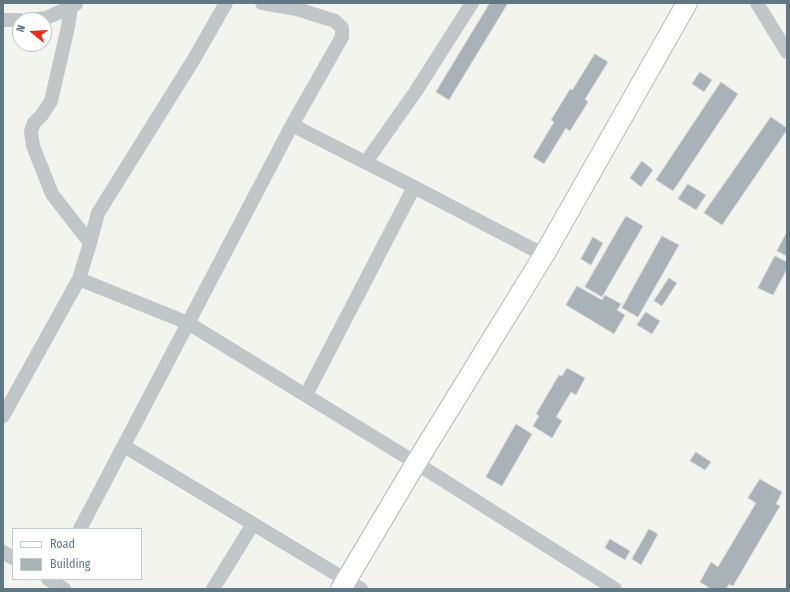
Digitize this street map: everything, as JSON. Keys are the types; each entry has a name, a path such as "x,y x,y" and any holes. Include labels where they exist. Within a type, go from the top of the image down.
{"street":[{"path":"3,416 79,279 98,213 190,66 226,3"},
{"path":"81,528 292,125 342,37 342,28 335,21 303,11 262,3"},
{"path":"366,162 416,91 472,3"},
{"path":"124,446 253,524 349,586 416,463 544,255 687,3"},
{"path":"757,3 787,52"},
{"path":"74,5 51,101 42,115 34,123 31,130 33,146 52,194 90,242"},
{"path":"52,15 74,5"},
{"path":"292,125 414,186 544,255"},
{"path":"306,395 414,186"},
{"path":"79,279 188,323 416,463 615,589"},
{"path":"213,589 253,524"},
{"path":"3,552 12,557"},
{"path":"50,582 64,589"}],"building":[{"path":"490,3 508,3 449,100 436,92"},
{"path":"595,54 608,62 585,99 588,102 570,131 566,128 544,164 533,157 554,122 551,120 570,89 572,90"},
{"path":"700,72 712,80 704,92 692,84"},
{"path":"721,82 738,94 673,191 656,180"},
{"path":"771,117 787,128 787,130 722,225 704,213"},
{"path":"642,161 653,170 641,187 630,178"},
{"path":"688,184 706,195 696,210 678,199"},
{"path":"626,216 643,226 602,297 585,287"},
{"path":"787,232 787,256 777,251"},
{"path":"662,236 679,245 638,317 622,308"},
{"path":"593,237 603,243 591,265 581,259"},
{"path":"775,256 787,262 787,269 773,295 758,288"},
{"path":"669,278 677,283 662,306 654,301"},
{"path":"577,286 602,300 605,295 621,304 617,310 625,315 614,334 566,305"},
{"path":"646,312 660,321 652,334 637,325"},
{"path":"567,368 585,378 576,395 571,392 556,417 562,421 552,438 533,426 539,416 536,414 559,375 562,376"},
{"path":"516,424 532,434 502,486 486,477"},
{"path":"696,452 711,462 705,470 690,461"},
{"path":"760,479 782,492 776,504 780,506 733,586 729,584 726,589 711,589 700,582 711,562 718,567 756,503 748,498"},
{"path":"649,529 658,534 641,565 632,559"},
{"path":"610,539 630,551 625,560 605,548"}]}
